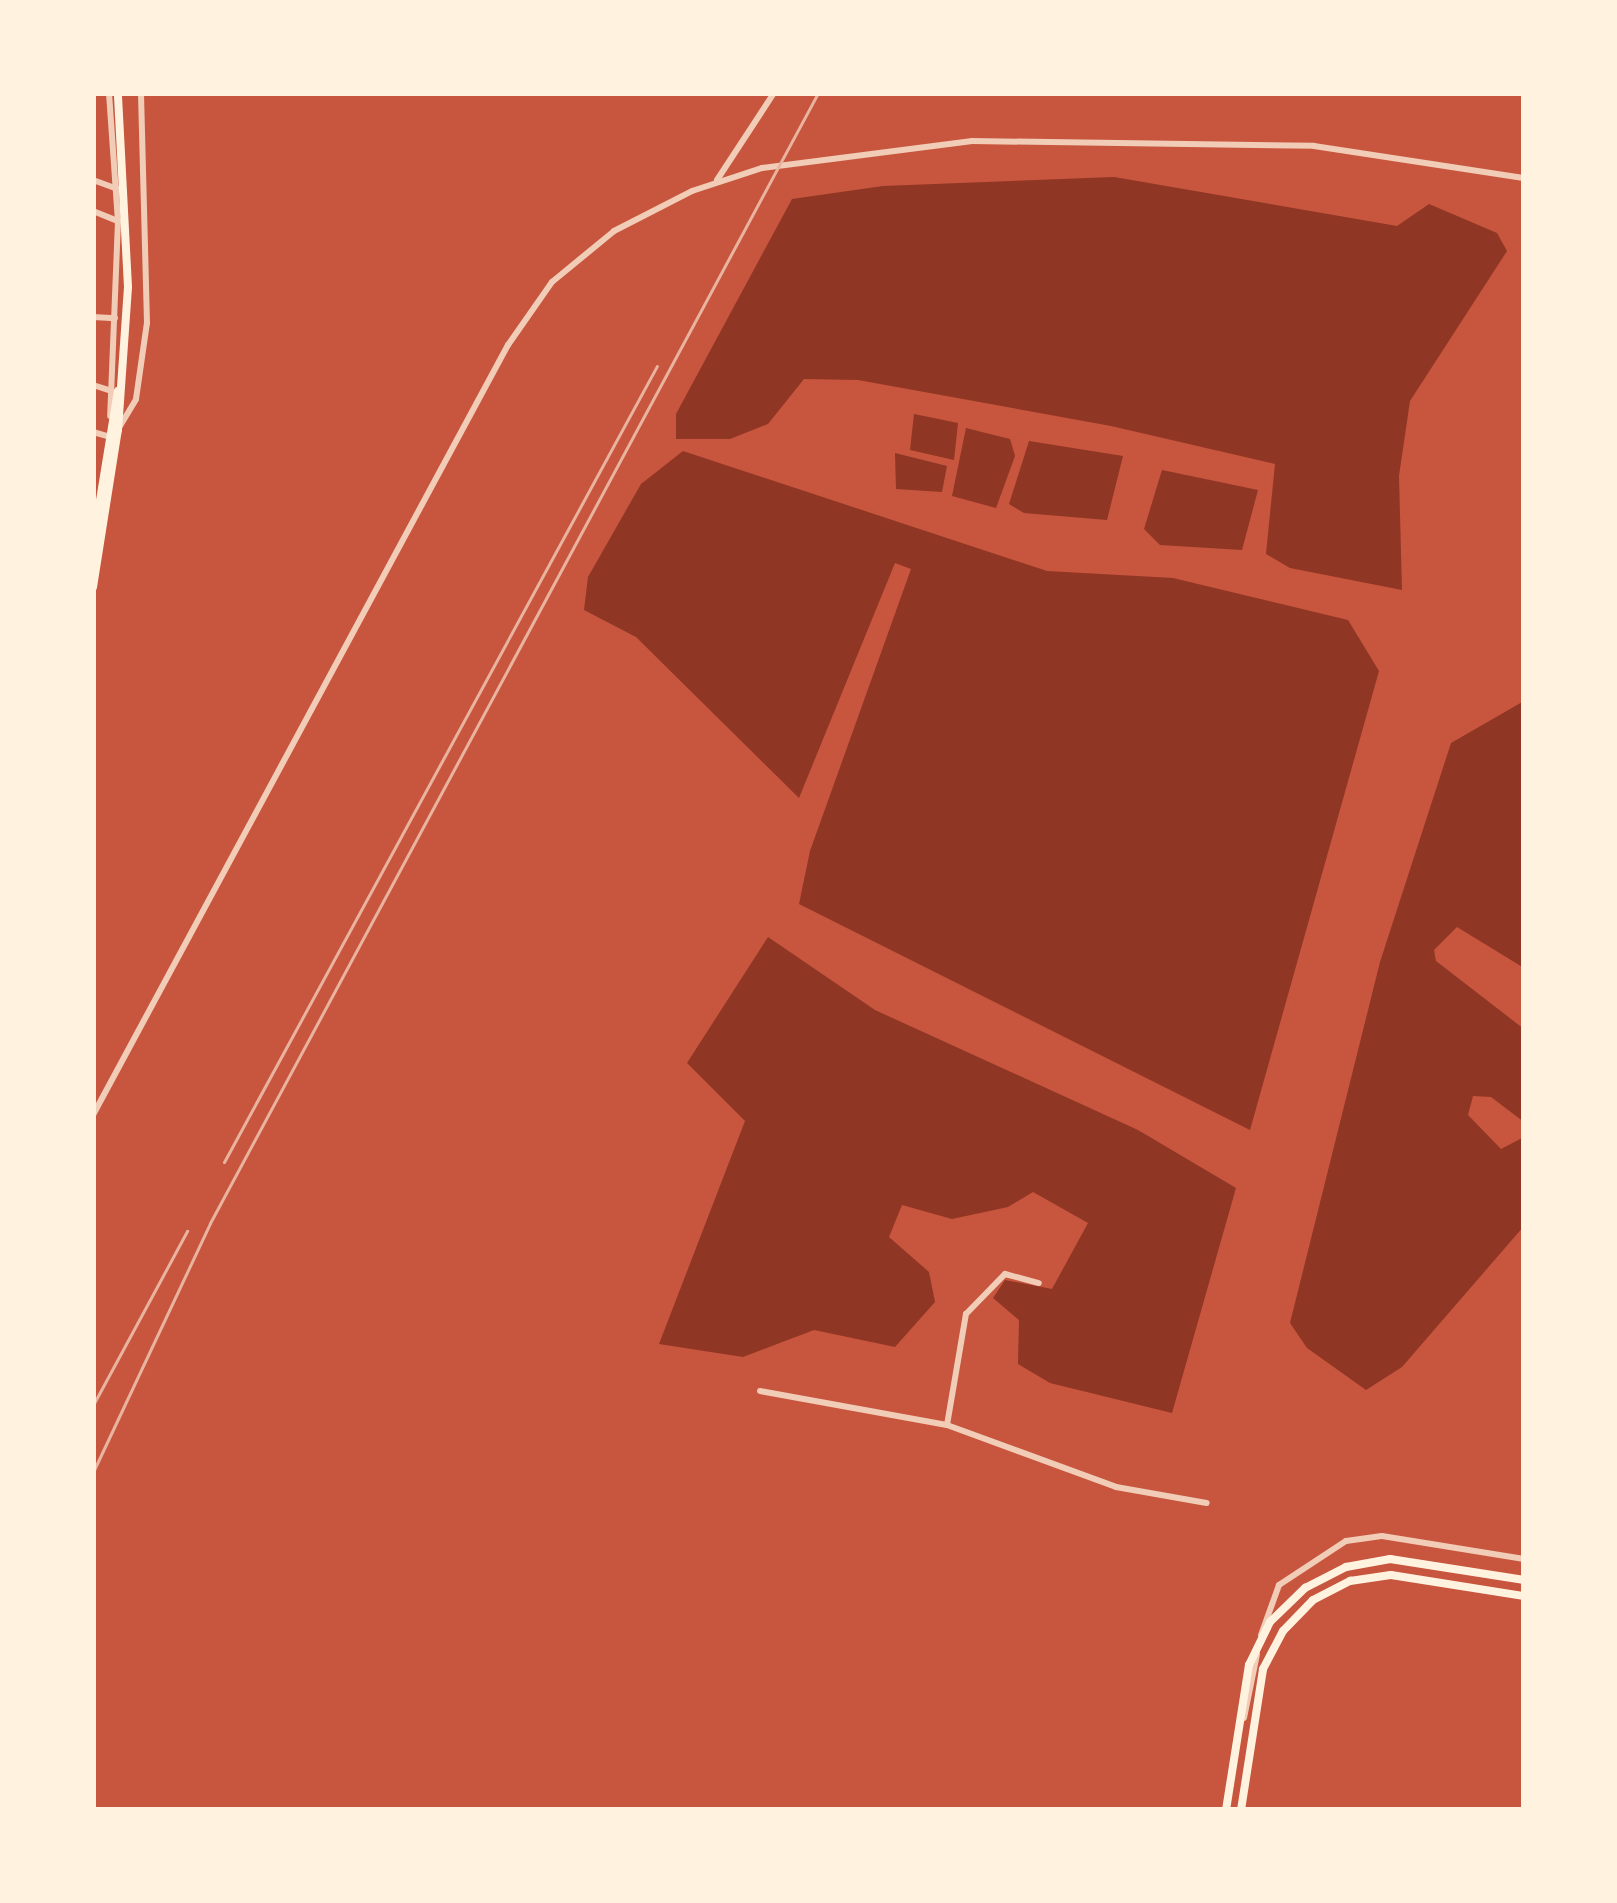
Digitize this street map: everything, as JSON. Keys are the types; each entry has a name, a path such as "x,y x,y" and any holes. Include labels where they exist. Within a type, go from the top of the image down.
{"main road":[{"path":"93,587 118,430 124,359 127,222 113,93"},
{"path":"93,543 110,416 123,374"},
{"path":"1228,1810 1249,1665 1270,1622 1305,1588 1346,1567 1390,1559 1524,1580"},
{"path":"1241,1810 1263,1670 1283,1630 1313,1600 1350,1581 1390,1575 1524,1596"}],"street":[{"path":"110,416 118,221 113,93"},
{"path":"118,430 136,399 147,322 141,93"},
{"path":"717,181 774,93"},
{"path":"93,1115 529,311 614,230 717,181 907,146 1131,137 1314,146 1524,178"},
{"path":"93,180 118,189"},
{"path":"93,211 118,221"},
{"path":"93,317 115,317"},
{"path":"93,386 108,390"},
{"path":"93,432 107,436"},
{"path":"946,1425 966,1314 1005,1274 1039,1283"},
{"path":"760,1391 946,1425 1116,1487 1207,1503"},
{"path":"1228,1810 1267,1608 1294,1571 1346,1541 1382,1536 1524,1559"}],"shaded area":[{"path":"1114,177 1397,226 1429,204 1497,233 1507,251 1410,401 1399,476 1402,590 1290,568 1266,554 1275,464 1111,426 858,380 804,379 768,424 730,439 676,439 676,414 792,199 883,186"},
{"path":"914,414 958,423 954,460 910,450"},
{"path":"966,428 1010,439 1015,456 996,508 952,496"},
{"path":"1029,441 1123,456 1107,520 1024,513 1009,504"},
{"path":"683,451 1047,571 1173,578 1348,620 1379,671 1250,1130 799,904 810,851 911,569 895,563 799,798 636,637 584,610 588,577 641,484"},
{"path":"895,453 947,466 942,492 896,489"},
{"path":"1162,470 1258,490 1242,550 1160,545 1144,529"},
{"path":"1524,701 1524,968 1457,927 1434,950 1436,961 1524,1029 1524,1122 1491,1097 1473,1096 1468,1115 1501,1149 1524,1137 1524,1226 1402,1367 1366,1390 1307,1348 1290,1323 1380,962 1451,743"},
{"path":"768,937 875,1010 1138,1130 1236,1188 1172,1413 1050,1383 1018,1364 1019,1320 993,1298 1005,1280 1052,1289 1088,1223 1033,1192 1008,1207 952,1219 902,1205 889,1237 929,1272 935,1302 895,1347 814,1330 743,1357 659,1344 745,1121 687,1063"}],"railway":[{"path":"93,1472 210,1223 818,93"},
{"path":"224,1162 657,366"},
{"path":"93,1405 187,1231"}]}
